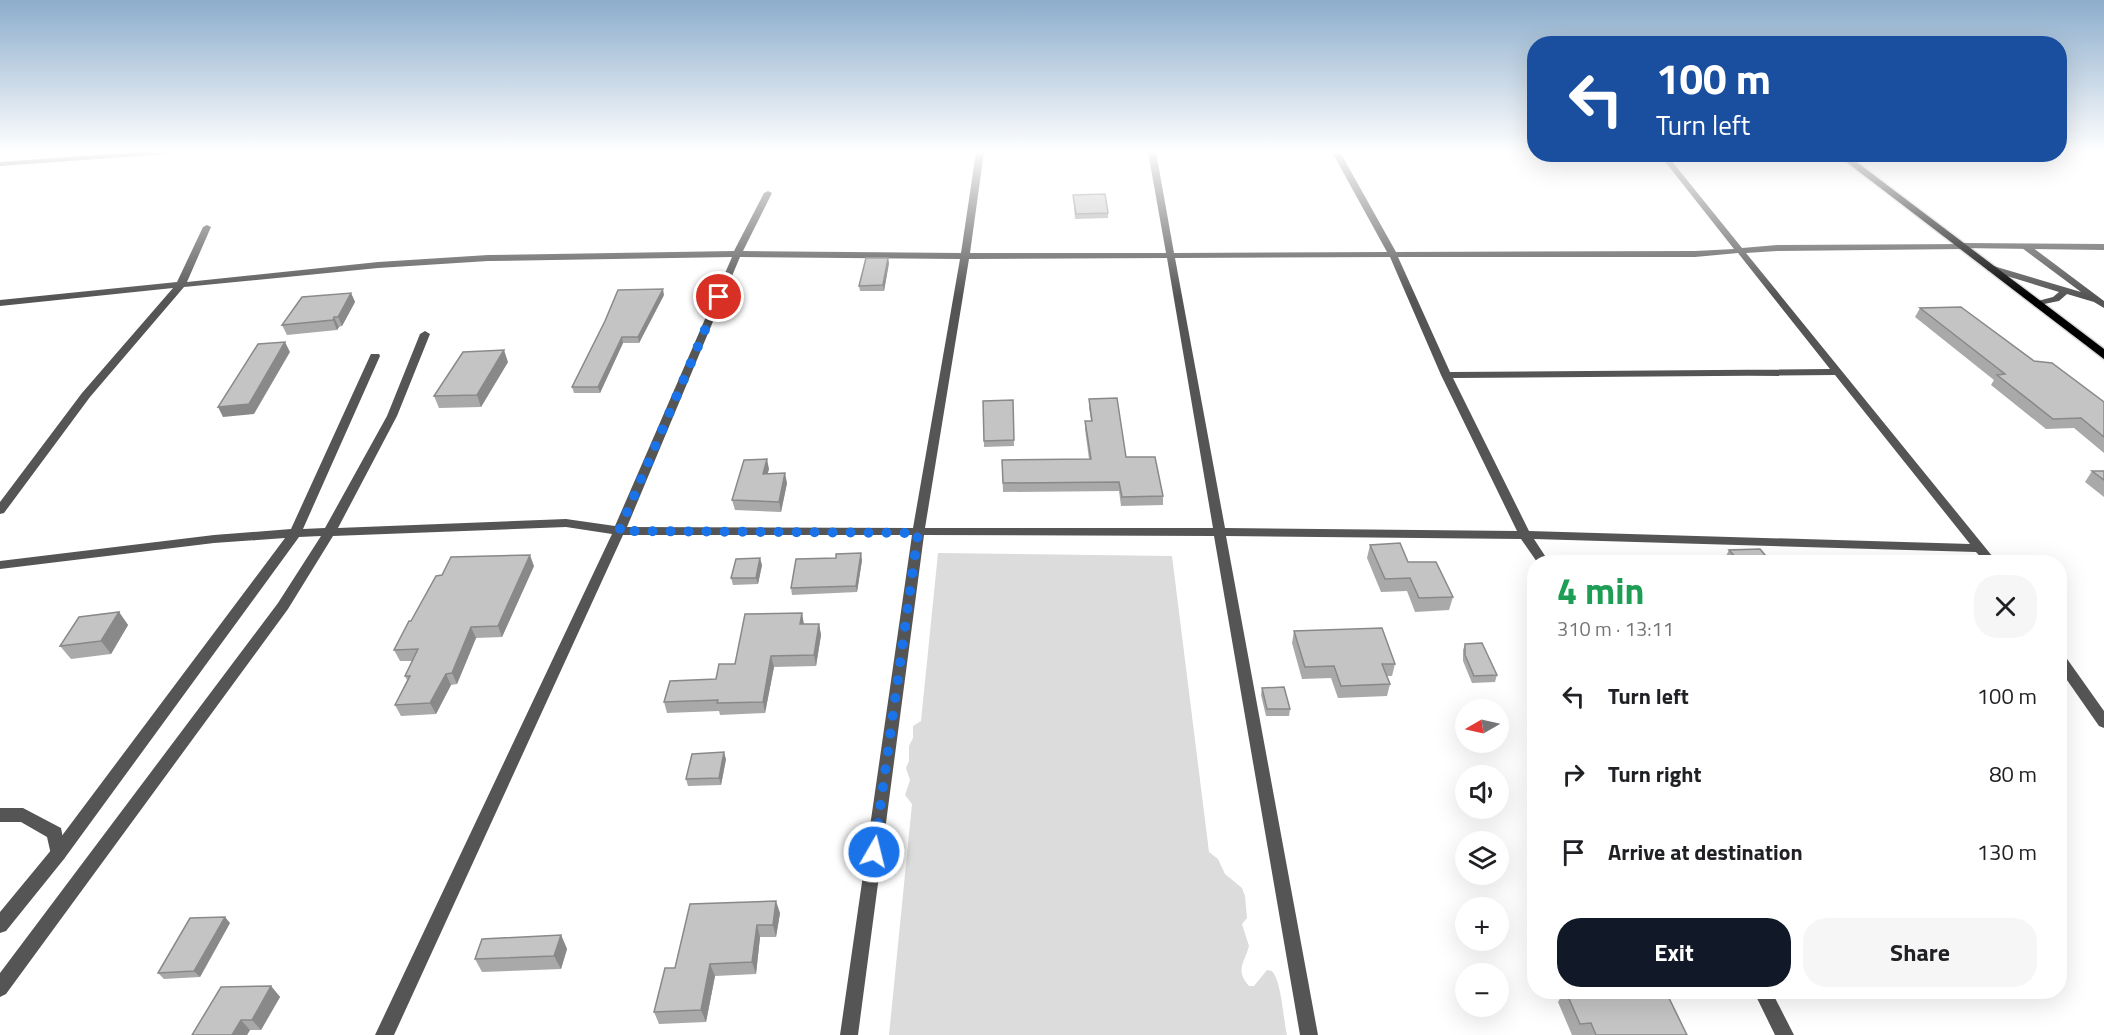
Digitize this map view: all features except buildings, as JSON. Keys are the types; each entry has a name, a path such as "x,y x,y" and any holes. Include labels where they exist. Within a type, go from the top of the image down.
{"main road":[{"path":"1901,200 2104,354"}],"street":[{"path":"384,1035 619,531 737,254 764,200"},
{"path":"849,1035 918,533 973,200"},
{"path":"1161,200 1309,1035"},
{"path":"1363,200 1392,253 1446,375 1525,535 1538,555"},
{"path":"1698,200 1986,555"},
{"path":"0,510 86,395 180,286 207,228"},
{"path":"2025,246 2101,302"},
{"path":"0,303 378,265 477,258 737,254 965,256 1660,254 1769,248 2104,247"},
{"path":"1990,268 2101,302"},
{"path":"2037,304 2056,299 2066,290"},
{"path":"0,988 283,606 330,531 392,416 425,334"},
{"path":"0,925 57,854 295,533 375,356"},
{"path":"1446,375 1839,372"},
{"path":"0,565 214,539 330,531 566,523 619,531 1525,535 1980,548"},
{"path":"2067,670 2104,722"},
{"path":"0,815 22,815 55,832 57,854"},
{"path":"1767,999 1785,1035"}],"shaded area":[{"path":"938,553 1172,556 1209,852 1218,859 1225,874 1242,888 1245,896 1247,918 1242,924 1249,946 1242,967 1242,976 1249,986 1254,986 1267,970 1272,971 1280,992 1287,1035 889,1035 912,804 905,795 910,780 906,768 909,761 909,746 913,738 913,726 921,721"}],"route":[{"path":"719,297 619,531 918,533 874,852"}]}
